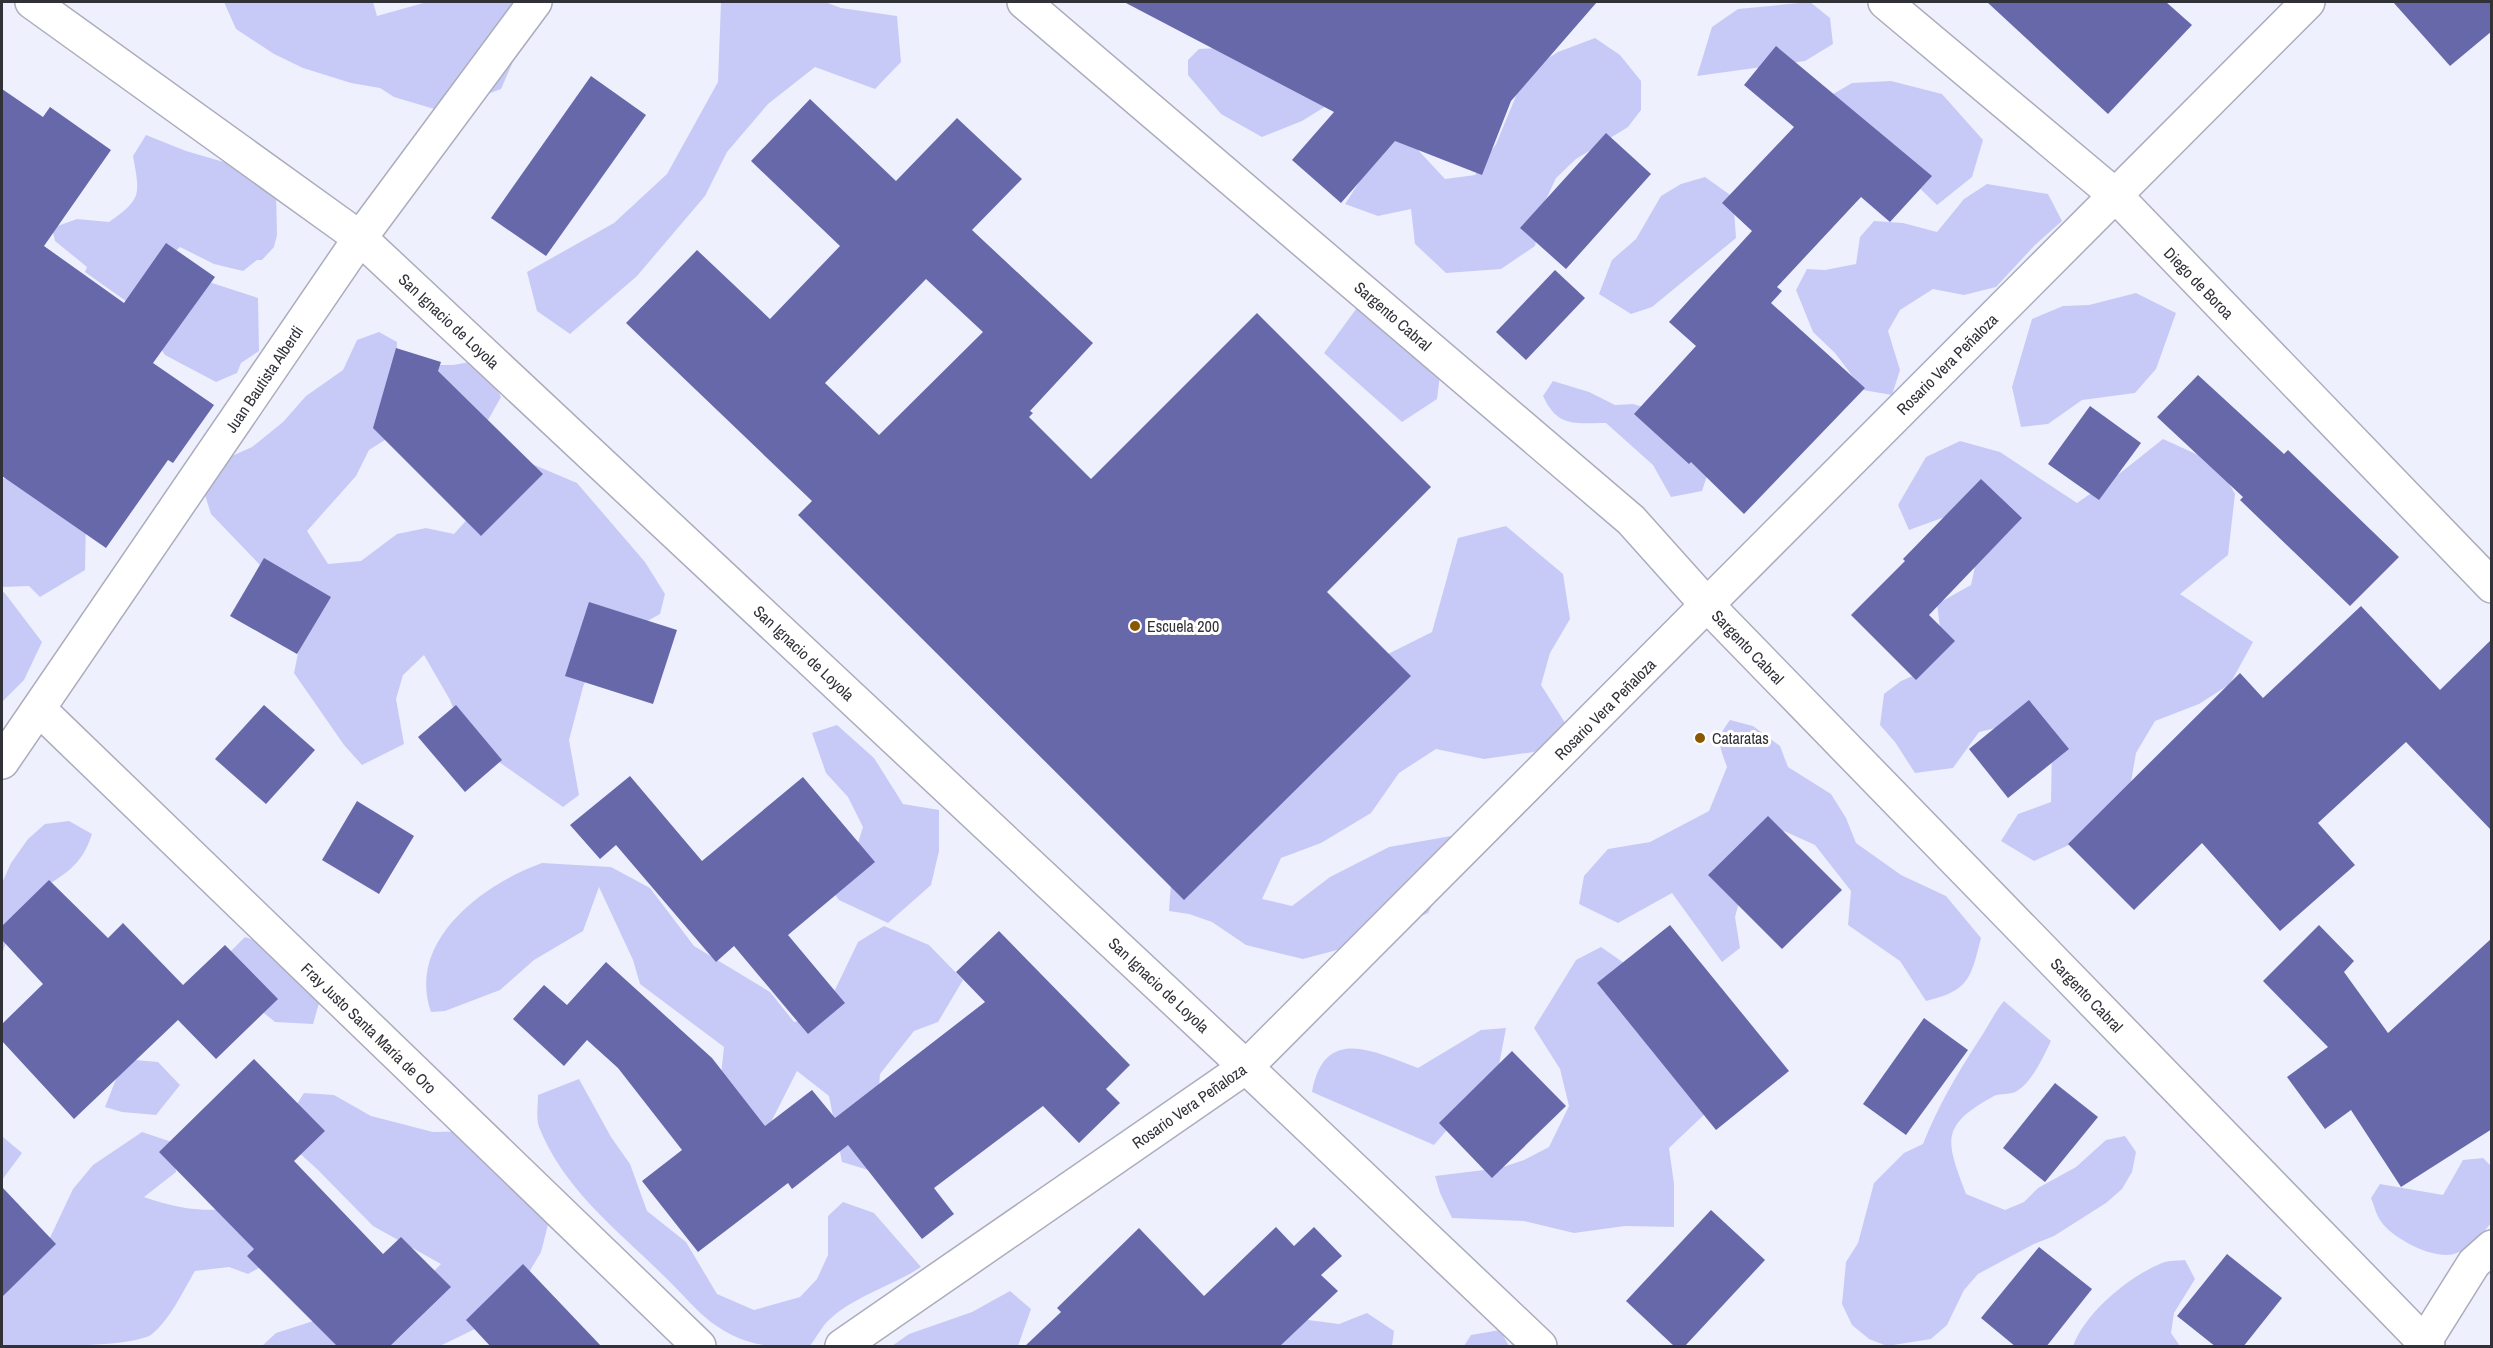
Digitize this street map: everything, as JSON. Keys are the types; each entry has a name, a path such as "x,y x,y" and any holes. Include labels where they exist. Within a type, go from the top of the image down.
{"street":[{"name":"San Ignacio de Loyola","path":"32,2 360,238 1246,1067 1540,1347"},
{"name":"Juan Bautista Alberdi","path":"2,762 40,710 360,238 535,2"},
{"name":"Sargento Cabral","path":"1024,2 1631,520 1708,606 2425,1345"},
{"name":"Diego de Boroa","path":"1885,2 2115,195 2492,586"},
{"name":"Rosario Vera Peñaloza","path":"842,1347 1246,1067 2308,2"},
{"name":"Fray Justo Santa María de Oro","path":"40,710 699,1347"},
{"path":"2425,1345 2474,1263 2492,1247"}],"shaded area":[{"path":"224,2 373,2 377,16 427,2 539,2 501,89 441,111 394,97 380,88 351,83 303,68 274,54 236,29"},
{"path":"721,2 825,2 841,8 897,16 901,62 875,89 815,67 768,104 727,152 705,196 637,276 570,334 537,311 527,272 614,223 667,174 718,82"},
{"path":"1810,2 1830,18 1833,44 1805,61 1697,76 1712,27 1738,9"},
{"path":"1595,38 1620,55 1641,81 1641,110 1628,127 1576,159 1556,178 1542,208 1535,246 1501,269 1446,273 1415,244 1411,209 1378,216 1345,204 1369,167 1369,104 1445,179 1475,175 1496,144 1526,72 1558,52"},
{"path":"1219,48 1339,98 1302,121 1262,137 1221,114 1188,75 1188,60 1199,49"},
{"path":"1891,81 1942,94 1983,140 1972,177 1937,205 1901,170 1811,107 1852,83"},
{"path":"146,135 186,151 234,165 276,191 277,235 274,247 262,260 257,260 243,271 214,264 180,247 167,259 212,283 258,298 259,351 241,363 237,373 216,382 165,355 130,304 85,272 87,267 55,241 52,228 77,219 109,222 128,207 136,195 137,188 133,156"},
{"path":"1705,177 1733,197 1736,238 1652,307 1631,314 1599,294 1612,260 1636,239 1661,196 1681,184"},
{"path":"1987,184 2048,194 2062,221 2035,245 1996,287 1964,295 1933,289 1900,310 1888,331 1900,370 1892,395 1863,390 1835,353 1813,332 1796,290 1807,269 1825,270 1856,264 1860,237 1874,221 1903,223 1937,232 1964,199"},
{"path":"2136,293 2176,313 2156,369 2135,393 2082,400 2048,424 2021,427 2012,387 2032,319 2063,306 2089,305"},
{"path":"1359,305 1442,359 1437,399 1402,422 1324,353"},
{"path":"379,332 397,342 396,365 453,365 481,360 501,397 488,420 388,438 369,450 356,476 307,531 328,564 361,561 397,534 426,528 454,534 481,504 532,464 577,483 645,562 665,594 660,614 599,648 583,687 569,740 579,795 563,807 465,738 450,700 424,655 403,675 396,699 404,744 362,765 344,745 294,673 301,639 260,565 211,514 205,495 208,482 232,456 252,447 283,422 306,396 343,370 357,340"},
{"path":"1553,381 1589,392 1615,405 1633,404 1673,416 1708,473 1702,491 1671,497 1653,465 1606,423 1576,423 1561,419 1543,396"},
{"path":"2163,439 2218,464 2235,494 2228,555 2180,594 2253,642 2230,684 2199,704 2155,721 2136,753 2130,788 2071,844 2034,861 2001,841 2018,814 2051,802 2052,746 2017,723 1979,732 1953,768 1915,773 1895,742 1880,725 1884,694 1901,681 1922,672 1943,652 1937,604 1971,585 1982,535 1950,515 1909,530 1898,505 1926,457 1960,441 2000,452 2077,503 2119,474"},
{"path":"2,478 20,481 86,520 85,570 40,597 29,586 2,587"},
{"path":"1506,526 1563,574 1570,619 1550,653 1541,685 1569,729 1534,752 1484,759 1436,749 1399,773 1371,813 1321,843 1281,858 1262,899 1292,906 1330,877 1389,847 1451,836 1452,867 1428,913 1356,945 1303,959 1246,945 1212,922 1189,914 1169,911 1172,869 1380,658 1432,632 1458,538"},
{"path":"4,592 42,642 24,680 2,702 2,593"},
{"path":"1730,720 1753,726 1780,746 1788,767 1831,794 1846,818 1856,843 1901,875 1946,896 1981,938 1971,973 1960,987 1951,993 1926,1001 1900,961 1848,925 1851,891 1815,845 1784,831 1759,852 1745,880 1735,917 1740,948 1722,962 1672,893 1618,923 1579,904 1584,876 1608,849 1650,842 1709,811 1727,767 1720,738"},
{"path":"837,725 874,758 903,804 939,810 939,851 931,885 888,923 839,900 833,892 858,843 863,827 848,797 826,773 812,733"},
{"path":"69,821 92,834 87,848 73,866 38,892 23,907 6,941 2,956 2,883 11,863 28,839 45,824"},
{"path":"542,863 611,867 650,888 694,946 770,992 794,1022 821,1019 858,942 884,926 929,945 963,980 938,1022 914,1031 880,1074 878,1099 894,1178 842,1162 829,1096 797,1071 768,1128 735,1150 720,1084 724,1047 640,984 633,960 599,887 583,931 534,960 500,990 445,1011 431,1012 426,986 430,962 440,939 455,919 474,901 496,885"},
{"path":"245,937 268,945 324,986 313,1024 275,1022 232,987 227,955"},
{"path":"1601,947 1634,970 1708,1111 1669,1148 1674,1184 1674,1227 1625,1226 1574,1233 1524,1221 1452,1218 1435,1176 1500,1168 1524,1160 1549,1147 1569,1106 1560,1069 1534,1028 1576,960"},
{"path":"2004,1001 2051,1041 2037,1068 2023,1087 2015,1092 1994,1096 1976,1107 1956,1126 1952,1136 1952,1148 1954,1161 1966,1194 2005,1210 2024,1202 2038,1188 2076,1167 2106,1140 2125,1136 2136,1152 2132,1172 2122,1189 2106,1203 2054,1236 1978,1274 1964,1290 1947,1325 1931,1339 1887,1346 1869,1339 1852,1325 1842,1304 1846,1262 1858,1243 1874,1183 1904,1153 1923,1144 1948,1090"},
{"path":"1506,1028 1498,1070 1434,1145 1312,1092 1318,1071 1328,1057 1339,1050 1353,1048 1369,1051 1418,1068 1481,1030"},
{"path":"124,1059 158,1062 180,1085 156,1115 122,1112 105,1107"},
{"path":"579,1079 611,1137 630,1164 647,1211 686,1242 717,1294 754,1310 800,1297 817,1279 828,1255 828,1216 843,1202 874,1213 921,1267 862,1297 840,1311 824,1325 810,1346 762,1345 734,1336 700,1313 597,1212 580,1193 550,1151 538,1123 538,1095"},
{"path":"304,1093 334,1095 371,1116 433,1132 480,1131 550,1217 541,1252 528,1274 477,1328 440,1346 386,1346 423,1282 441,1264 373,1226 295,1149 286,1121"},
{"path":"142,1132 172,1142 176,1172 144,1197 193,1209 243,1208 273,1260 248,1274 229,1267 195,1271 176,1305 158,1329 151,1335 139,1339 102,1344 2,1346 2,1277 39,1261 73,1189 93,1165"},
{"path":"2,1138 22,1153 2,1180"},
{"path":"2483,1158 2491,1166 2491,1223 2476,1240 2457,1253 2438,1254 2415,1247 2394,1234 2379,1218 2371,1198 2380,1184 2443,1195 2463,1160"},
{"path":"2185,1260 2195,1279 2174,1313 2171,1333 2180,1346 2073,1346 2079,1333 2098,1308 2122,1286 2162,1263"},
{"path":"1010,1291 1031,1309 1018,1346 892,1346 909,1334 972,1312"},
{"path":"1367,1313 1394,1331 1392,1346 1239,1346 1293,1318 1339,1324"},
{"path":"329,1316 360,1346 262,1346 276,1333"},
{"path":"1500,1330 1509,1346 1464,1346 1471,1335"}],"building":[{"path":"1124,2 1597,2 1511,101 1482,175 1395,141 1341,203 1292,160 1334,112"},
{"path":"1987,2 2166,2 2192,25 2108,114"},
{"path":"2393,2 2492,2 2492,31 2450,66"},
{"path":"1776,46 1932,176 1890,222 1861,197 1777,287 1782,291 1771,303 1865,388 1744,514 1691,462 1689,464 1634,414 1696,346 1669,322 1752,231 1722,203 1794,127 1744,85"},
{"path":"591,76 646,115 546,256 491,218"},
{"path":"2,89 43,117 50,107 111,150 44,246 124,303 166,243 215,277 153,363 214,405 173,463 168,460 106,548 2,476"},
{"path":"810,99 896,181 957,118 1022,179 972,230 1093,343 1030,411 1033,413 1029,417 1091,479 1257,313 1431,487 1327,592 1411,676 1184,900 798,515 812,501 626,323 697,250 770,319 840,246 751,161","holes":["926,279 983,332 879,435 825,383"]},
{"path":"1606,133 1651,174 1566,269 1520,228"},
{"path":"1555,270 1585,298 1526,360 1496,332"},
{"path":"396,348 441,362 438,371 543,474 481,536 373,428"},
{"path":"2198,375 2284,454 2288,450 2399,557 2350,606 2240,500 2243,497 2157,417"},
{"path":"2090,406 2141,443 2099,500 2048,464"},
{"path":"1981,479 2022,518 1929,615 1955,641 1916,680 1851,615"},
{"path":"264,558 331,597 297,654 230,616"},
{"path":"589,602 677,630 653,704 565,676"},
{"path":"2361,606 2440,690 2492,639 2492,831 2406,742 2318,823 2355,865 2280,931 2202,843 2134,910 2068,844 2240,673 2263,698"},
{"path":"2029,700 2069,749 2008,798 1969,749"},
{"path":"264,705 315,750 266,804 215,759"},
{"path":"456,705 502,760 465,792 418,737"},
{"path":"630,776 702,861 803,777 875,862 788,935 845,1003 808,1034 734,946 716,962 616,845 600,859 570,825"},
{"path":"357,801 414,836 379,894 322,860"},
{"path":"1768,816 1842,890 1782,949 1708,875"},
{"path":"49,880 108,938 123,923 183,985 225,945 278,999 216,1059 178,1020 74,1119 2,1041 2,1024 43,984 2,940 2,926"},
{"path":"1670,925 1789,1071 1716,1130 1597,983"},
{"path":"2319,925 2354,961 2344,972 2388,1033 2492,938 2492,1129 2401,1187 2351,1110 2325,1129 2287,1077 2328,1047 2263,981"},
{"path":"999,931 1130,1065 1106,1089 1120,1103 1079,1143 1043,1106 934,1188 954,1214 922,1239 848,1145 792,1189 788,1183 698,1252 642,1181 682,1150 618,1068 587,1040 564,1066 513,1019 544,985 567,1005 606,962 712,1058 765,1126 812,1090 835,1118 985,1002 956,972"},
{"path":"1924,1018 1968,1050 1906,1135 1863,1104"},
{"path":"1512,1051 1566,1106 1492,1178 1439,1123"},
{"path":"254,1059 325,1131 294,1161 383,1254 401,1237 451,1287 389,1347 338,1347 247,1256 254,1249 159,1152"},
{"path":"2055,1083 2098,1117 2045,1182 2003,1148"},
{"path":"2,1187 56,1244 2,1297"},
{"path":"1711,1210 1765,1260 1684,1347 1675,1347 1626,1301"},
{"path":"1276,1227 1294,1246 1314,1227 1342,1256 1321,1275 1338,1291 1279,1347 1024,1347 1061,1312 1057,1308 1139,1228 1204,1296"},
{"path":"2039,1247 2092,1289 2046,1347 2016,1347 1981,1318"},
{"path":"2227,1254 2282,1298 2243,1347 2216,1347 2177,1316"},
{"path":"523,1264 602,1347 491,1347 466,1320"}],"place":[{"name":"Escuela 200","path":"1135,626"},
{"name":"Cataratas","path":"1700,738"}]}
